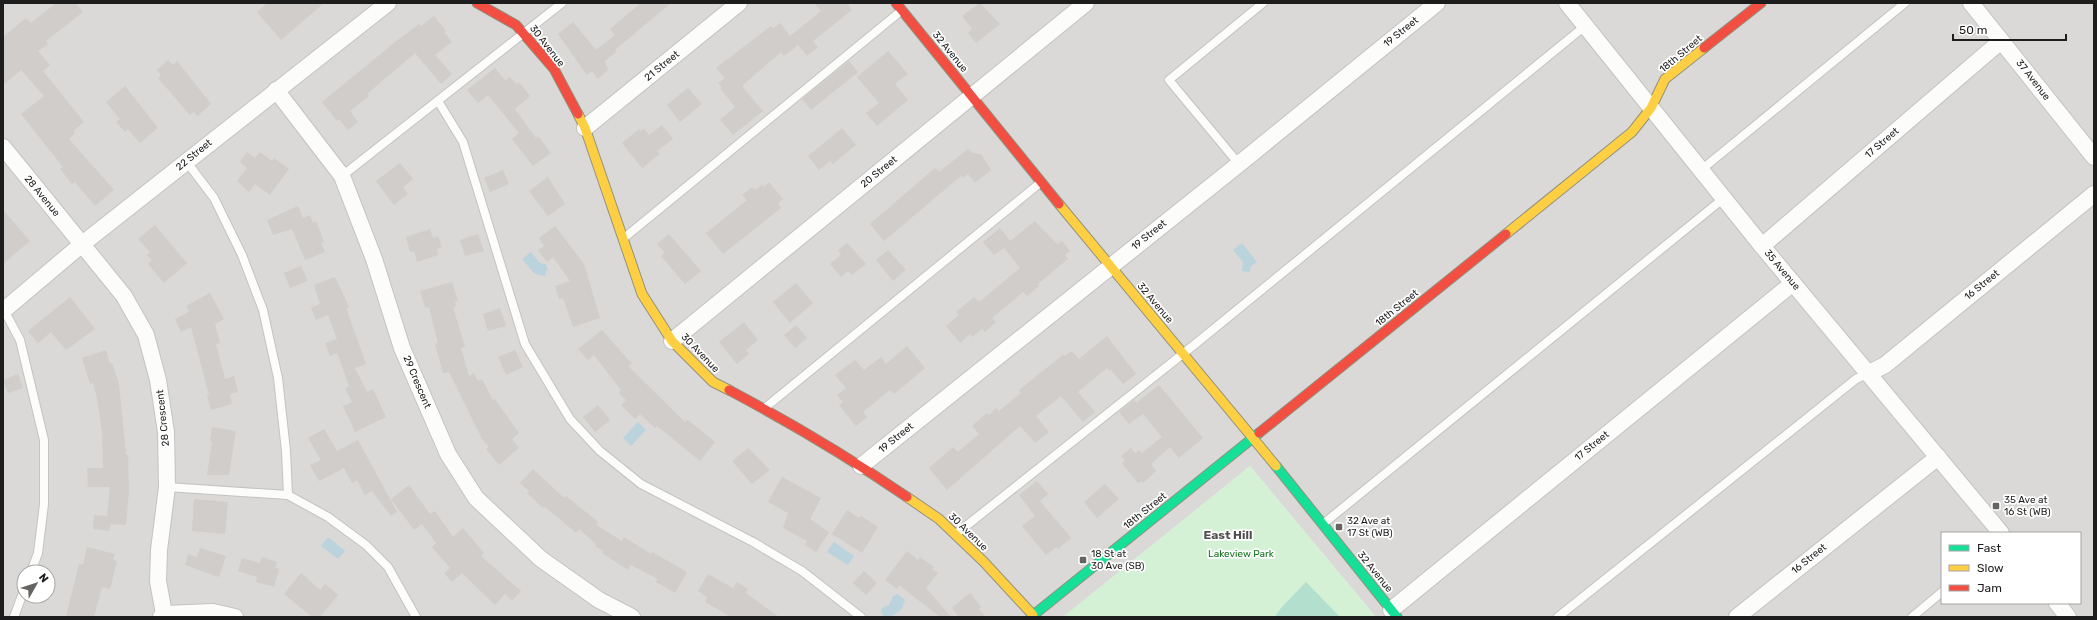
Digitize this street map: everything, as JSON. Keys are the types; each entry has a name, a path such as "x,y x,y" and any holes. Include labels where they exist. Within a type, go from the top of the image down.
{"street":[{"name":"22 Street","path":"4,311 81,245 388,3"},
{"name":"30 Avenue","path":"477,3 516,25 554,69 585,128 642,294 672,341 713,382 786,420 861,466 939,520 956,535 1032,616"},
{"name":"21 Street","path":"585,128 739,3"},
{"name":"20 Street","path":"672,341 971,95 1086,3"},
{"name":"19 Street","path":"861,466 1239,164 1437,3"},
{"name":"35 Avenue","path":"1567,3 1762,246 2000,532"},
{"name":"18th Street","path":"1032,616 1632,132 1651,108 1666,79 1761,3"},
{"name":"37 Avenue","path":"1971,3 2094,157"},
{"name":"32 Avenue","path":"903,6 971,95 1041,182 1110,267 1254,438 1394,613"},
{"name":"17 Street","path":"1762,246 2001,41"},
{"name":"29 Crescent","path":"276,90 342,176 374,259 402,348 448,454 476,498 540,559 600,600 632,617"},
{"name":"28 Avenue","path":"4,150 81,245"},
{"name":"16 Street","path":"1869,373 1885,365 2094,194"},
{"name":"28 Crescent","path":"81,245 124,296 146,335 158,380 166,432 167,487 159,550 158,581 162,615 213,612 235,617"},
{"name":"17 Street","path":"1394,613 1793,283"},
{"name":"16 Street","path":"1737,617 1938,457"},
{"path":"2058,604 2068,617"}],"lane":[{"path":"342,176 562,3"},
{"path":"1239,164 1169,80 1263,3"},
{"path":"1701,170 1905,3"},
{"path":"623,239 903,6"},
{"path":"956,535 1585,26"},
{"path":"438,101 463,142 525,344 570,419 600,451 641,484 753,542 796,568 861,617"},
{"path":"186,162 214,198 242,255 263,310 278,378 286,451 288,495"},
{"path":"764,409 1041,182"},
{"path":"1322,524 1724,198"},
{"path":"4,311 20,340 44,440 44,504 38,553 34,564"},
{"path":"1558,617 1856,379 1869,373"},
{"path":"167,487 288,495 328,517 366,545 388,567 416,617"},
{"path":"1912,617 1941,593"},
{"path":"14,617 19,604"}],"shaded area":[{"path":"3,3 2094,3 2094,617 1376,617 1250,466 1063,617 3,617"}],"green space":[{"name":"Lakeview Park","path":"1250,466 1376,617 1063,617"},
{"path":"1306,582 1340,617 1275,617 1281,608"}],"water":[{"path":"1242,243 1257,262 1251,266 1250,272 1242,271 1243,262 1233,250"},
{"path":"531,252 540,263 546,264 548,271 546,271 545,276 535,274 522,259"},
{"path":"638,422 646,430 631,446 623,438"},
{"path":"328,537 345,551 338,559 321,546"},
{"path":"834,542 854,556 848,565 827,552"},
{"path":"898,594 905,600 902,609 891,617 884,616 881,612 882,608 889,605 893,596"}],"building":[{"path":"56,3 76,3 83,12 46,41 48,44 38,51 50,65 43,71 84,122 73,131 75,133 69,139 114,190 95,206 75,182 72,184 60,169 63,167 21,114 44,96 21,70 3,85 3,37 26,18 31,23"},
{"path":"267,3 324,3 281,40 257,12"},
{"path":"641,3 671,3 615,50 616,52 605,61 608,70 598,79 592,71 587,75 558,34 573,22 596,50 615,35 610,29"},
{"path":"814,3 847,3 852,10 813,41 818,47 807,56 798,45 784,56 781,52 742,86 763,111 733,135 720,120 735,107 720,88 722,87 718,83 725,78 716,68 771,26 773,28 780,23 790,36 821,11"},
{"path":"980,3 1000,24 976,43 968,33 972,29 962,16"},
{"path":"434,16 446,31 444,32 452,42 435,55 452,74 441,84 415,53 367,94 369,96 350,111 358,122 348,130 339,119 337,121 322,102 395,42 419,24 421,26"},
{"path":"888,51 908,74 895,84 908,100 877,126 866,113 879,103 857,77"},
{"path":"168,60 173,65 177,61 211,104 197,116 194,112 190,115 158,78 161,75 157,70"},
{"path":"849,61 858,72 811,110 802,99"},
{"path":"495,68 505,80 510,77 516,84 519,82 530,96 515,109 536,138 538,136 551,153 533,166 512,139 519,133 488,95 478,103 467,90"},
{"path":"125,86 158,128 140,143 128,129 125,132 116,122 120,119 106,102"},
{"path":"688,88 702,104 680,122 667,105"},
{"path":"662,125 673,139 657,151 660,154 642,168 622,143 639,129 641,131 644,129 649,135"},
{"path":"842,128 856,145 833,164 830,161 819,170 808,156"},
{"path":"968,149 972,153 981,154 991,170 975,183 968,174 963,178 961,176 884,241 870,224 935,168 939,172"},
{"path":"247,152 255,158 260,152 272,161 274,158 289,169 270,195 255,184 249,192 237,181 247,168 240,162"},
{"path":"400,163 413,179 403,187 408,194 394,205 376,181"},
{"path":"503,170 509,184 490,192 484,178"},
{"path":"548,177 565,204 548,216 529,191"},
{"path":"769,182 783,199 778,203 781,208 723,254 706,233 747,200 742,195 752,187 755,190 762,185 764,187"},
{"path":"298,206 303,218 310,215 313,223 316,221 324,242 321,243 325,252 305,260 292,229 273,235 267,220"},
{"path":"3,210 30,241 3,264"},
{"path":"1035,221 1057,244 1062,241 1070,251 1065,255 1068,259 1038,284 1039,286 1027,296 1023,292 992,318 996,322 985,332 982,329 972,337 970,334 960,343 946,326 959,315 956,312 974,297 979,302 1020,268 1004,248 994,255 983,242 1000,228 1010,241"},
{"path":"155,225 187,263 164,283 148,264 152,260 147,255 150,252 138,239"},
{"path":"555,226 584,264 600,318 573,327 563,298 559,299 555,286 570,281 553,257 547,262 538,250 544,246 539,238"},
{"path":"430,229 433,238 438,236 442,247 437,249 438,255 417,262 414,251 410,252 406,237"},
{"path":"478,234 484,251 465,256 460,240"},
{"path":"669,234 701,271 685,284 661,256 665,253 657,244"},
{"path":"847,243 866,264 852,275 848,271 841,277 830,264 841,255 838,250"},
{"path":"888,250 906,270 893,281 876,260"},
{"path":"301,266 308,281 290,288 284,273"},
{"path":"335,277 349,307 346,308 366,364 355,368 367,392 373,389 386,417 355,432 343,406 352,402 345,388 349,386 337,353 330,356 325,343 337,339 328,315 316,320 311,308 320,304 314,285"},
{"path":"452,282 458,301 455,301 456,306 453,307 465,347 461,348 469,376 474,373 478,381 482,379 493,400 495,399 519,433 512,439 519,448 499,465 486,449 489,447 482,439 449,372 443,373 435,344 438,343 429,307 425,308 420,291"},
{"path":"796,283 813,303 790,323 773,302"},
{"path":"210,293 224,319 215,324 220,343 216,344 225,379 234,376 238,392 230,394 232,404 211,410 207,396 209,395 191,327 181,332 175,319 189,312 186,306"},
{"path":"70,297 95,329 66,350 51,332 38,343 28,331"},
{"path":"500,308 506,326 488,331 483,314"},
{"path":"744,322 758,340 746,350 749,354 737,364 719,342"},
{"path":"796,325 807,338 795,348 784,335"},
{"path":"602,330 632,364 628,366 685,422 688,420 715,442 700,461 657,426 655,428 640,414 635,419 621,405 626,400 619,393 621,390 594,355 588,360 578,349"},
{"path":"1107,336 1136,374 1123,384 1111,370 1109,371 1107,368 1078,392 1095,412 1083,422 1061,396 1036,416 1049,432 1035,443 1020,426 947,490 929,468 953,447 958,452 979,434 972,426 987,413 989,415 996,408 999,411 1021,393 1019,390 1064,354 1065,356 1072,351 1079,359"},
{"path":"907,346 925,368 894,394 890,390 863,412 867,417 856,426 839,405 843,402 837,395 846,388 835,375 855,360 864,370 881,357 886,364"},
{"path":"106,350 110,364 112,363 119,384 126,455 128,455 129,491 126,525 111,524 109,531 93,529 94,515 107,516 110,487 88,487 87,468 103,468 102,431 93,383 90,384 82,358"},
{"path":"515,350 523,367 506,375 498,357"},
{"path":"18,374 23,388 8,393 3,380"},
{"path":"1159,385 1203,438 1179,458 1170,447 1151,464 1156,471 1143,483 1141,481 1138,483 1122,463 1125,461 1121,456 1131,448 1135,453 1139,450 1142,453 1162,437 1143,414 1129,424 1119,412 1134,400 1136,403"},
{"path":"598,405 610,420 595,432 583,417"},
{"path":"212,427 236,431 229,475 207,475 212,442 210,441"},
{"path":"324,429 337,451 358,440 397,512 391,516 372,491 365,495 357,480 352,483 344,468 319,481 310,465 321,460 308,438"},
{"path":"748,448 770,470 752,484 732,461"},
{"path":"533,469 564,498 566,496 598,522 596,525 622,541 624,537 651,554 652,552 687,572 675,593 656,582 658,579 631,565 628,570 602,553 603,551 595,546 596,544 579,529 576,533 544,506 543,508 527,493 529,491 520,483"},
{"path":"782,477 821,498 810,519 829,532 816,552 805,545 807,541 783,528 788,513 768,502"},
{"path":"1037,481 1048,494 1040,501 1071,538 1058,549 1056,547 1046,555 1022,526 1035,516 1019,495"},
{"path":"1105,484 1119,499 1097,518 1084,502"},
{"path":"409,485 430,514 435,511 453,537 463,528 484,553 481,556 521,591 512,601 505,594 495,605 462,573 452,582 444,573 450,568 432,547 436,543 422,524 414,530 391,499"},
{"path":"194,499 228,502 225,534 192,531"},
{"path":"847,510 859,518 861,516 878,527 862,553 832,534"},
{"path":"87,547 115,554 113,560 117,561 110,589 102,587 94,617 66,617 79,564 83,565"},
{"path":"200,548 226,556 219,577 185,565 188,554 197,557"},
{"path":"907,551 918,560 920,557 934,567 932,569 938,573 926,588 951,617 940,617 899,585 897,589 885,580"},
{"path":"262,557 277,562 275,568 279,569 274,587 256,582 257,577 238,571 242,558 260,563"},
{"path":"864,571 877,583 866,595 853,583"},
{"path":"301,573 320,590 325,584 338,595 320,617 312,617 284,594"},
{"path":"708,574 733,588 737,582 748,589 746,593 779,617 731,617 705,602 707,597 698,591"},
{"path":"970,593 981,607 979,609 986,617 959,617 952,608"}],"traffic: fast":[{"path":"1031,617 1259,433"},
{"path":"1276,466 1397,617"}],"traffic: slow":[{"path":"1506,234 1632,132 1651,108 1665,79 1704,48"},
{"path":"578,114 585,128 642,294 672,341 713,382 729,390"},
{"path":"1059,204 1276,466"},
{"path":"907,497 939,519 984,562 1033,615"}],"traffic: jam":[{"path":"477,3 516,25 554,69 578,114"},
{"path":"896,3 1059,204"},
{"path":"1704,48 1761,3"},
{"path":"1259,433 1506,234"},
{"path":"729,390 820,441 907,497"}],"place":[{"name":"35 Ave at 16 St (WB)","path":"1996,506"},
{"name":"32 Ave at 17 St (WB)","path":"1339,527"},
{"name":"18 St at 30 Ave (SB)","path":"1083,560"}],"district":[{"name":"East Hill","path":"1228,535"}]}
